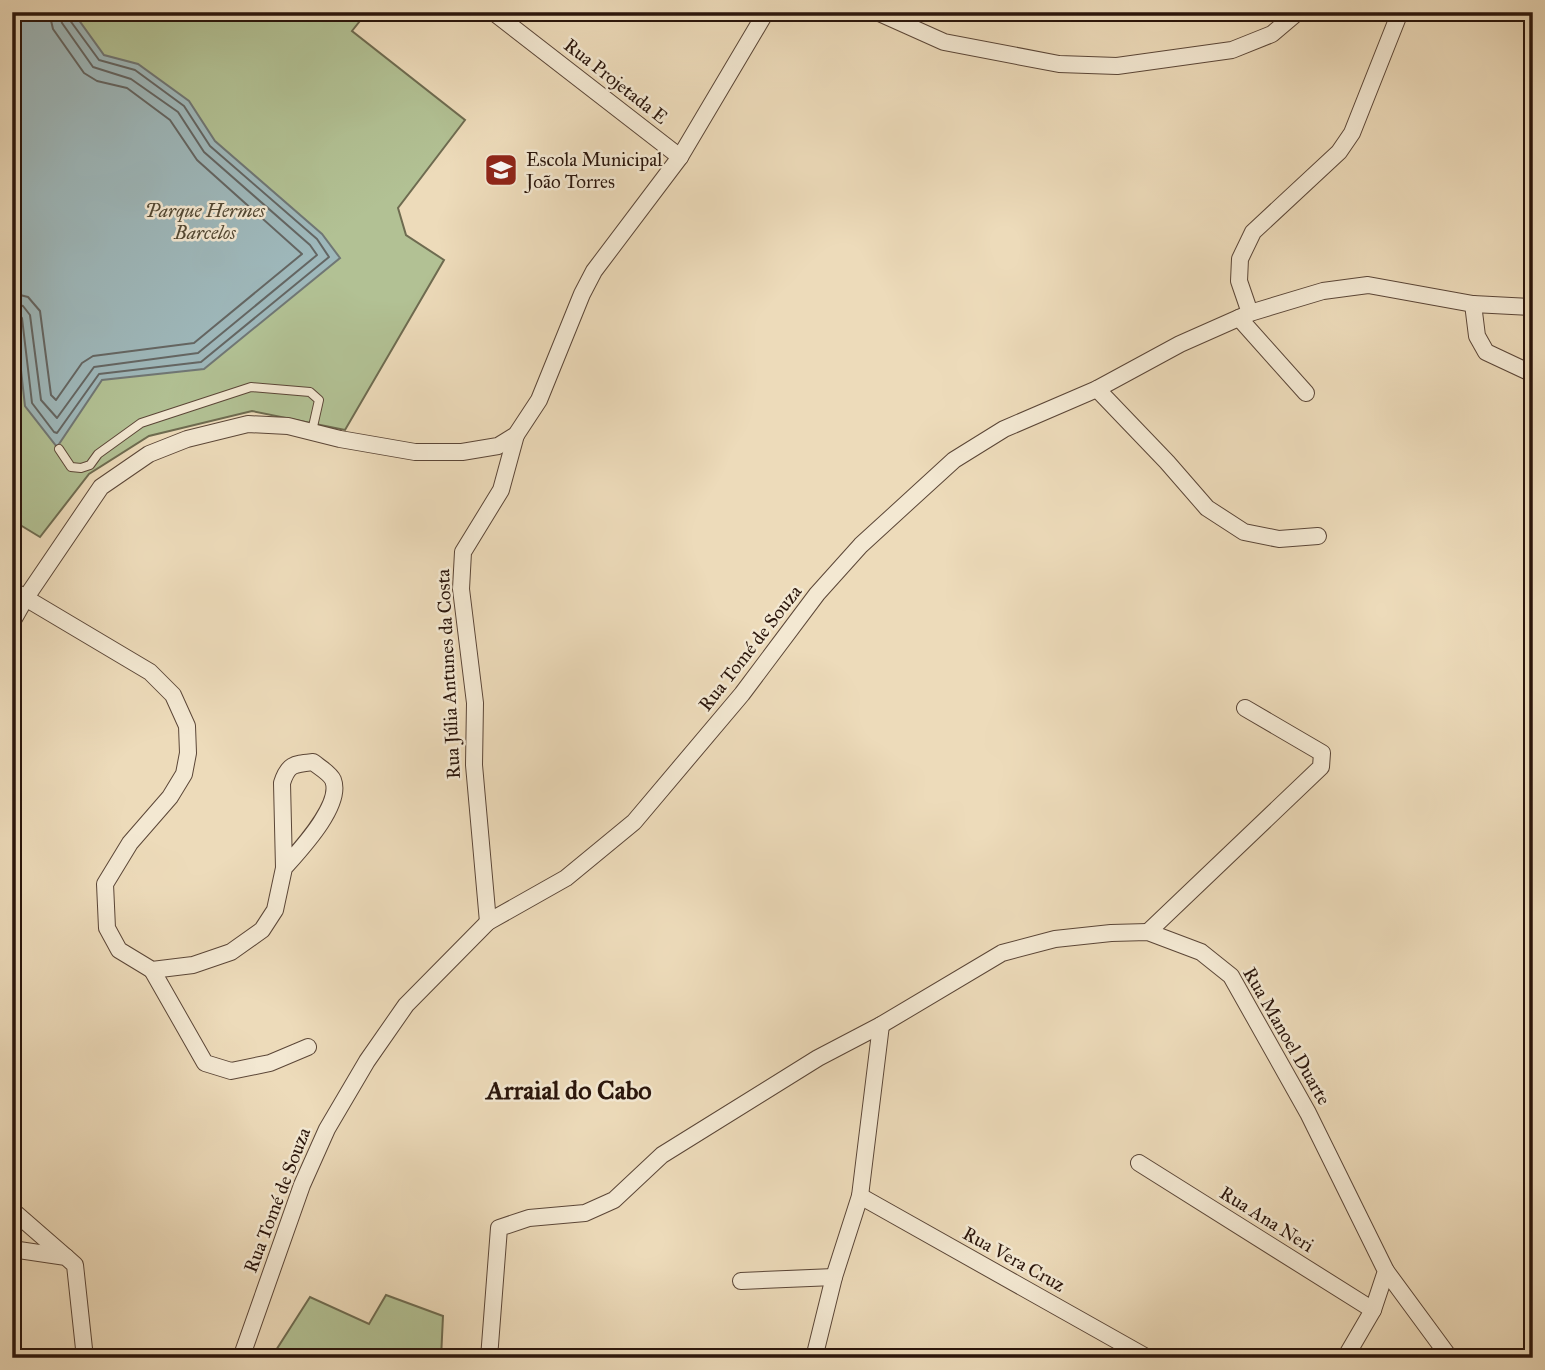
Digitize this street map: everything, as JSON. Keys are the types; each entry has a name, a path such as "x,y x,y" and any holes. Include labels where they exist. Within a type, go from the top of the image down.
{"street":[{"name":"Rua Projetada E","path":"493,12 680,158"},
{"path":"12,622 19,595 101,487 149,454 187,439 248,424 288,426 415,452 462,452 498,446 516,435 539,400 594,271 680,158 766,12"},
{"path":"877,12 944,42 1059,64 1117,66 1232,50 1272,34 1298,12"},
{"path":"1306,393 1245,315 1239,281 1240,259 1253,232 1339,152 1352,133 1400,12"},
{"name":"Rua Tomé de Souza","path":"241,1358 302,1185 327,1129 367,1061 406,1005 488,922 566,878 634,822 742,694 817,594 861,545 954,460 1004,429 1097,389 1180,344 1245,315 1323,291 1368,285 1473,304 1533,307"},
{"path":"1473,304 1476,336 1486,352 1533,374"},
{"path":"1097,389 1207,508 1244,532 1279,539 1318,536"},
{"name":"Rua Júlia Antunes da Costa","path":"488,922 474,765 475,703 461,589 463,552 501,490 516,435"},
{"path":"19,595 150,672 173,695 187,726 188,752 184,774 170,797 130,843 106,884 107,928 119,950 152,970 205,1063 231,1072 270,1063 308,1047"},
{"path":"1149,932 1321,767 1322,753 1245,708"},
{"path":"152,970 193,965 231,952 262,930 275,910 284,868 282,783 286,772 295,764 313,762 332,777 335,788 330,806 307,844 284,868"},
{"name":"Rua Manoel Duarte","path":"489,1358 499,1228 530,1218 585,1213 614,1200 662,1155 818,1058 881,1025 1002,953 1055,939 1149,932 1201,952 1231,976 1308,1113 1386,1271 1450,1358"},
{"path":"814,1358 834,1278 860,1196 881,1025"},
{"name":"Rua Ana Neri","path":"1139,1163 1373,1310"},
{"name":"Rua Vera Cruz","path":"860,1196 1126,1353 1148,1358"},
{"path":"12,1210 72,1261 77,1270 85,1358"},
{"path":"12,1249 66,1257"},
{"path":"1345,1358 1373,1310 1386,1271"},
{"path":"741,1281 834,1278"}],"lane":[{"path":"59,449 71,467 81,468 90,465 98,454 141,423 251,387 310,392 319,400 312,432"}],"green space":[{"name":"Parque Hermes Barcelos","path":"12,12 367,12 352,31 465,120 398,208 406,235 444,260 345,430 252,411 149,436 89,474 40,537 12,520"},
{"path":"386,1295 443,1316 441,1358 271,1358 310,1297 369,1324"}],"water":[{"path":"12,12 73,12 104,55 138,64 189,101 215,141 322,234 340,258 204,369 102,380 57,447 25,406 12,289"}],"place":[{"name":"Escola Municipal João Torres","path":"501,170"}],"district":[{"name":"Arraial do Cabo","path":"569,1090"}]}
